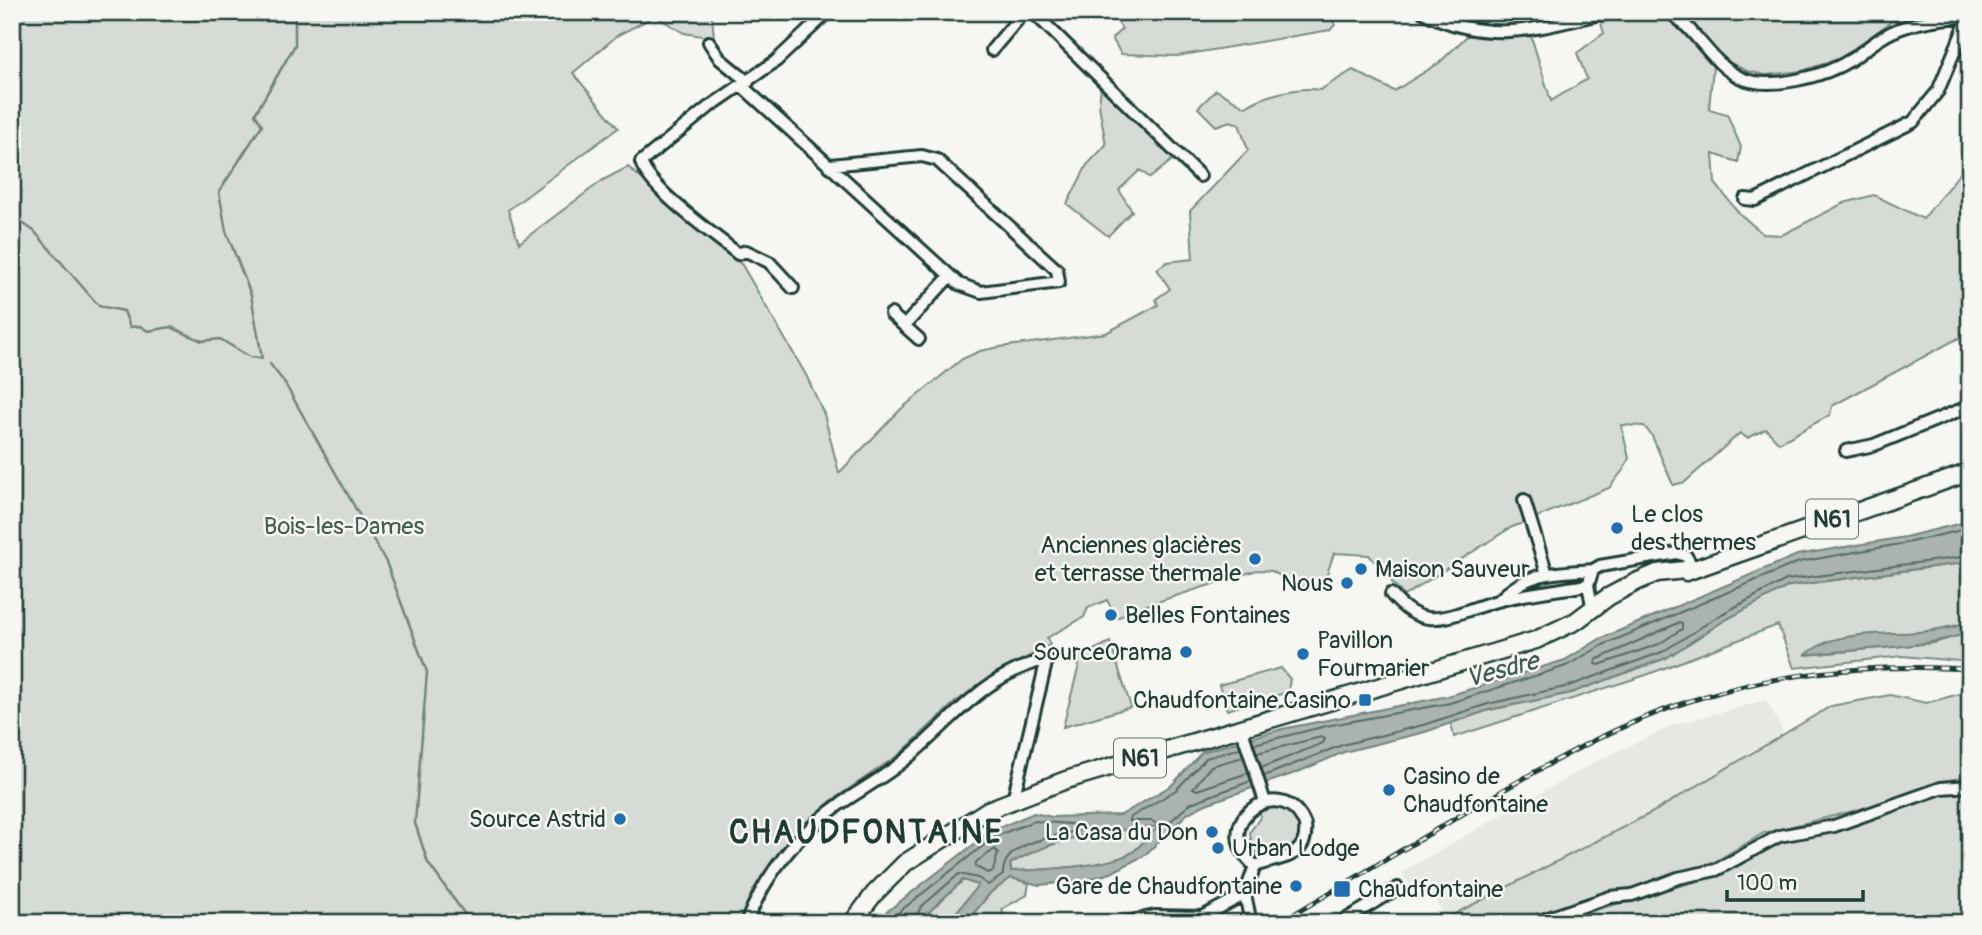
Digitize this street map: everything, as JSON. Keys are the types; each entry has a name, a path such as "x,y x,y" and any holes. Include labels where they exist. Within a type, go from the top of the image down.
{"main road":[{"name":"N61","path":"852,923 874,894 905,863 964,822 1013,800 1243,734 1536,640 1593,610 1608,597 1657,573 1695,569 1970,472"}],"street":[{"path":"793,288 769,262 747,251 738,254 662,191 645,173 641,162 656,147 776,61 828,12"},
{"path":"992,50 1024,12"},
{"path":"1033,12 1200,176"},
{"path":"1423,12 1440,21 1478,30 1516,33 1608,12"},
{"path":"1670,12 1691,27 1716,61 1732,74 1761,82 1803,79 1849,61 1893,32 1930,20 1969,16 1938,91 1913,122 1755,200 1745,199"},
{"path":"709,42 720,59 745,84 830,164 950,276 969,290 981,292 1049,285 1060,279 1057,270 932,157 830,164"},
{"path":"905,325 950,276"},
{"path":"891,314 919,339"},
{"path":"1846,451 1874,445 1970,406"},
{"path":"1524,500 1547,573"},
{"path":"1497,601 1515,584 1547,573 1593,570 1600,566 1677,554 1686,556 1695,569"},
{"path":"1593,570 1588,585 1593,610"},
{"path":"1391,594 1410,614 1427,618 1453,616 1497,601 1588,585"},
{"path":"746,923 770,873 788,849 813,825 906,760 955,711 1003,676 1047,659 1013,800"},
{"path":"1243,734 1265,802"},
{"path":"1533,923 1610,897 1632,895 1678,878 1716,870 1779,836 1834,826 1941,788 1970,786"},
{"path":"1265,802 1285,803 1296,809 1303,819 1306,833 1302,847 1292,857 1255,866 1240,849 1238,832 1246,815 1265,802"},
{"path":"1251,923 1245,894 1255,866"},
{"path":"1340,923 1398,888"},
{"path":"1122,923 1155,916 1202,917 1245,894"}],"shaded area":[{"path":"1766,700 1783,732 1653,812 1446,918 1428,889 1415,896 1402,872 1595,762 1674,725"},
{"path":"757,909 782,923 752,923"}],"green space":[{"name":"Bois-les-Dames","path":"12,12 721,12 712,16 714,38 684,33 655,16 618,35 573,73 618,128 508,210 519,243 603,180 628,167 742,265 806,375 824,414 839,473 901,409 962,359 980,351 1000,347 1106,333 1158,305 1156,299 1170,289 1157,269 1167,262 1193,259 1190,211 1248,150 1239,124 1230,121 1216,126 1198,108 1216,90 1246,107 1282,92 1320,90 1353,70 1394,91 1439,63 1467,36 1531,36 1551,101 1587,79 1577,53 1604,33 1601,23 1638,12 1650,12 1669,20 1686,35 1713,67 1709,109 1727,114 1741,147 1738,162 1713,154 1715,183 1739,213 1763,234 1782,235 1844,203 1874,195 1923,219 1963,169 1961,166 1970,149 1970,332 1832,406 1830,415 1779,443 1766,429 1747,438 1740,433 1685,482 1673,485 1652,436 1644,426 1621,425 1629,458 1609,488 1510,528 1404,596 1369,555 1334,553 1325,580 1319,586 1298,587 1272,571 1257,570 1138,608 1117,618 1107,600 1088,608 1084,617 1047,638 1050,645 991,677 954,703 900,754 831,801 788,840 753,891 738,923 12,923"},
{"path":"1111,12 1159,12 1165,20 1181,12 1329,12 1335,25 1330,30 1177,56 1121,54 1112,38 1122,29"},
{"path":"1685,12 1923,12 1892,21 1841,58 1802,71 1766,75 1747,71 1722,59"},
{"path":"1101,86 1176,157 1150,178 1140,170 1119,190 1132,211 1108,236 1067,204 1087,165 1106,145 1099,105"},
{"path":"1970,562 1968,623 1807,655 1934,643 1970,632 1970,662 1902,656 1794,668 1778,625 1646,675 1454,737 1451,723 1489,710 1571,693 1666,658 1725,620 1789,586"},
{"path":"1110,642 1131,707 1063,727 1079,665 1073,663 1074,660"},
{"path":"1281,668 1290,679 1288,692 1227,710 1219,685"},
{"path":"1970,691 1970,777 1940,781 1894,801 1764,833 1714,862 1522,923 1437,923 1653,812 1831,706 1890,695 1926,703"},
{"path":"1970,792 1970,923 1550,923 1718,875 1782,841 1822,833 1946,793"},
{"path":"1263,806 1287,807 1301,821 1302,840 1291,854 1254,860 1258,854 1252,848 1250,832 1261,816 1257,809"},
{"path":"1161,824 1134,851 1110,861 1075,867 1011,871 1010,864 1062,841 1096,833"},
{"path":"1011,878 1029,883 1027,895 1002,909 1006,923 976,923 973,914 991,892"},
{"path":"963,880 978,885 948,923 917,923"}],"water":[{"name":"Vesdre","path":"1970,521 1970,562 1789,586 1725,620 1666,658 1571,693 1489,710 1425,732 1344,752 1298,772 1206,804 1188,813 1145,855 1111,873 1082,881 1039,885 1011,878 991,892 966,923 948,923 978,885 963,880 917,923 877,923 880,917 991,831 1034,813 1052,817 1121,815 1172,785 1202,752 1282,729 1448,696 1565,660 1600,639 1797,555 1905,537","holes":["1161,825 1134,851 1109,861 1075,867 1011,871 1010,864 1062,841 1104,831"]},
{"path":"1970,622 1970,632 1931,642 1804,655 1826,642 1850,636 1937,630"}],"waterway":[{"path":"12,216 34,231 99,306 124,311 130,327 140,326 148,331 171,327 202,341 220,339 250,357 262,358 251,295 226,231 219,192 262,125 255,114 295,45 295,12"},
{"path":"12,154 12,159"},
{"path":"270,364 284,382 386,562 427,672 415,823 428,863 471,923"}],"railway":[{"path":"1279,923 1552,762 1672,707 1736,688 1802,675 1902,667 1970,669"}],"place":[{"name":"Le clos des thermes","path":"1617,528"},
{"name":"Anciennes glacières et terrasse thermale","path":"1255,559"},
{"name":"Maison Sauveur","path":"1361,569"},
{"name":"Nous","path":"1347,583"},
{"name":"Belles Fontaines","path":"1111,615"},
{"name":"SourceOrama","path":"1186,652"},
{"name":"Pavillon Fourmarier","path":"1303,654"},
{"name":"Chaudfontaine Casino","path":"1365,700"},
{"name":"Casino de Chaudfontaine","path":"1389,790"},
{"name":"Source Astrid","path":"620,819"},
{"name":"La Casa du Don","path":"1212,832"},
{"name":"Urban Lodge","path":"1218,848"},
{"name":"Gare de Chaudfontaine","path":"1296,886"},
{"name":"Chaudfontaine","path":"1342,889"}],"district":[{"name":"CHAUDFONTAINE","path":"866,833"}]}
